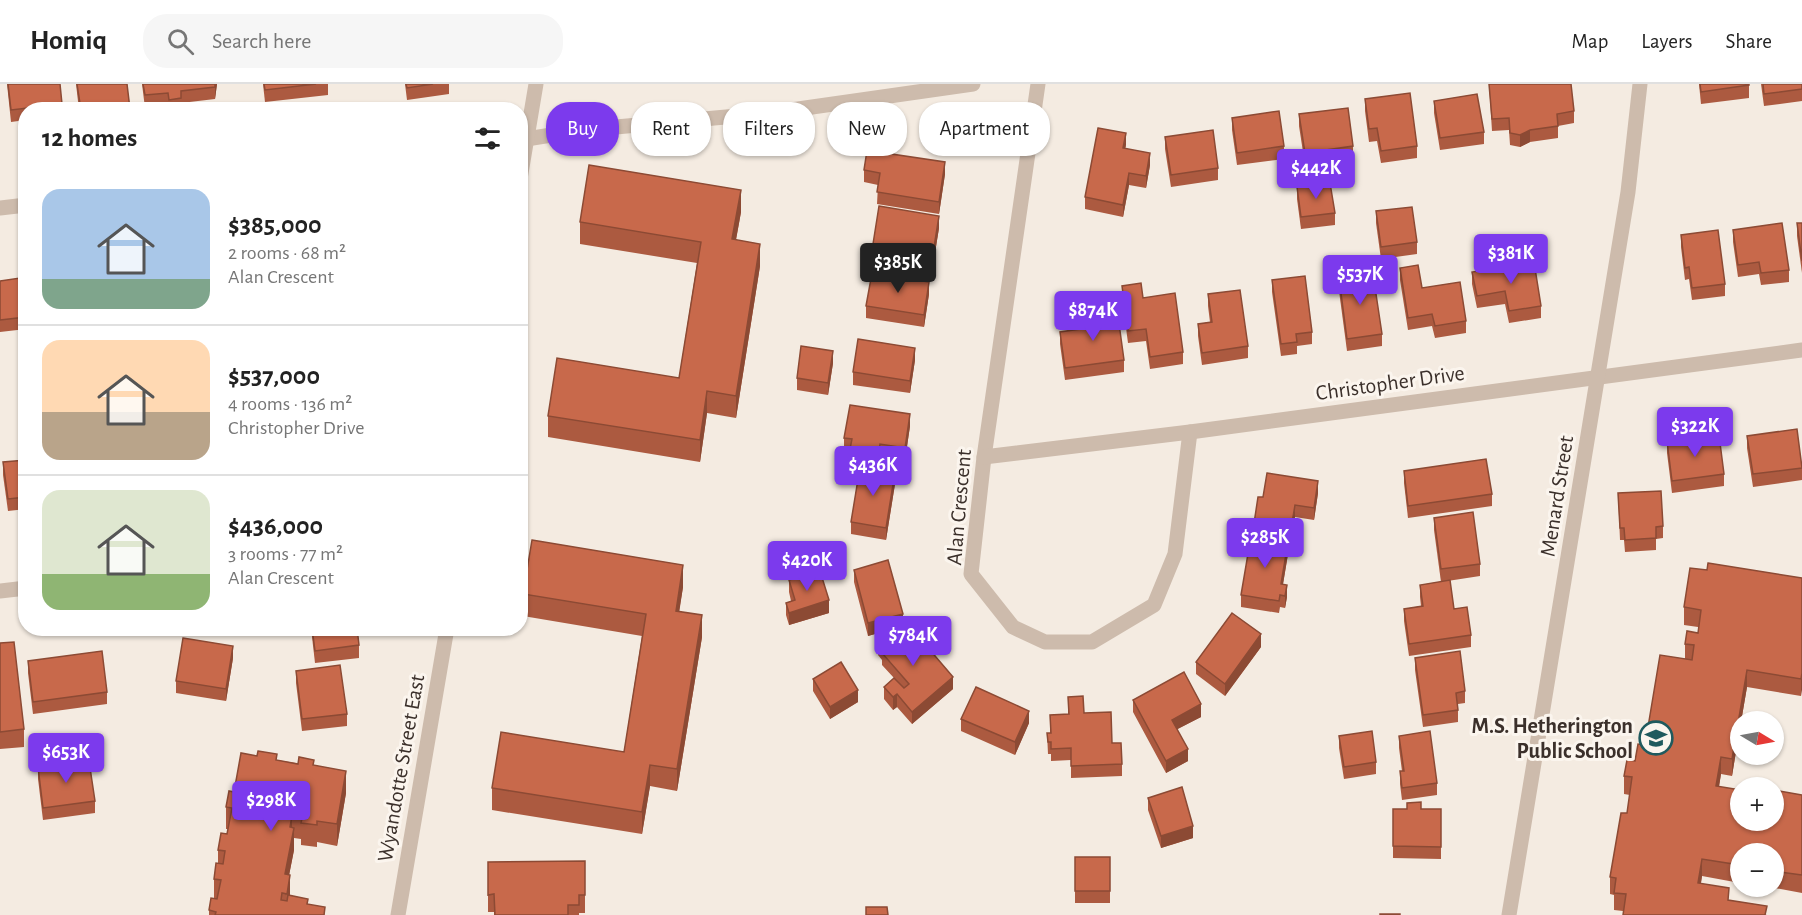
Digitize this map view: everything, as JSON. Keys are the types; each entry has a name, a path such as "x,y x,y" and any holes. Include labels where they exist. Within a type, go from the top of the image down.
{"street":[{"path":"528,121 536,84"},
{"path":"528,138 583,130 770,113 973,84"},
{"name":"Alan Crescent","path":"1038,84 984,457 971,574 1013,627 1044,642 1092,642 1154,605 1175,554 1190,432"},
{"name":"Menard Street","path":"1509,915 1628,192 1640,84"},
{"path":"0,208 18,206"},
{"name":"Christopher Drive","path":"984,457 1190,432 1802,350"},
{"path":"0,591 18,589"},
{"name":"Wyandotte Street East","path":"398,915 446,636"}],"building":[{"path":"8,84 60,84 62,102 18,102 18,109 11,110"},
{"path":"77,84 127,84 129,102 80,102"},
{"path":"143,84 215,84 215,87 181,91 181,98 169,100 168,93 145,95"},
{"path":"264,84 316,84 265,90"},
{"path":"406,84 433,84 407,88"},
{"path":"1489,84 1571,84 1574,111 1557,114 1558,126 1530,130 1520,135 1510,133 1509,118 1492,119"},
{"path":"1700,84 1749,84 1749,85 1701,92"},
{"path":"1763,84 1802,84 1802,89 1764,94"},
{"path":"1410,93 1417,146 1381,151 1377,128 1369,129 1365,99"},
{"path":"1477,94 1484,132 1440,138 1434,101"},
{"path":"1348,108 1353,146 1305,153 1299,114"},
{"path":"1279,111 1284,146 1237,153 1232,118"},
{"path":"1098,128 1126,133 1123,148 1150,153 1146,176 1129,173 1123,205 1085,197"},
{"path":"1213,130 1218,168 1171,175 1165,137"},
{"path":"866,156 905,156 945,162 939,202 877,192 880,173 864,170"},
{"path":"589,165 741,190 732,239 760,244 736,396 707,391 700,440 548,416 557,358 679,378 701,242 580,222"},
{"path":"1330,183 1335,213 1301,217 1297,187"},
{"path":"879,206 939,216 933,253 903,248 901,264 878,260 880,245 873,244"},
{"path":"1412,207 1417,242 1381,247 1376,211"},
{"path":"1782,223 1789,270 1761,273 1759,262 1738,265 1733,230"},
{"path":"1797,223 1802,223 1802,261"},
{"path":"1718,230 1725,284 1692,288 1689,267 1685,268 1681,235"},
{"path":"1534,262 1541,306 1509,311 1505,291 1477,296 1472,272"},
{"path":"1418,265 1422,288 1460,282 1466,321 1435,326 1432,314 1408,318 1400,268"},
{"path":"872,273 929,282 924,315 866,306"},
{"path":"1373,274 1382,334 1347,339 1339,278"},
{"path":"1305,276 1312,332 1296,334 1297,342 1281,344 1272,280"},
{"path":"18,278 18,318 0,320 0,281"},
{"path":"1141,283 1143,298 1175,293 1183,352 1150,357 1146,329 1128,331 1122,286"},
{"path":"1240,290 1248,346 1202,353 1198,324 1212,322 1208,294"},
{"path":"1117,309 1124,360 1065,368 1060,332 1080,329 1079,314 1087,313 1089,325 1107,322 1106,311"},
{"path":"858,339 915,348 910,381 853,372"},
{"path":"801,346 833,351 828,383 797,378"},
{"path":"850,405 910,414 905,448 880,444 878,458 849,454 852,439 844,438"},
{"path":"1797,429 1802,468 1753,474 1747,436"},
{"path":"1719,435 1724,474 1672,481 1667,441"},
{"path":"1486,459 1492,494 1408,506 1404,471"},
{"path":"18,461 18,498 8,499 3,462"},
{"path":"860,467 895,472 886,528 851,522"},
{"path":"1267,473 1318,481 1314,508 1295,505 1290,535 1253,530 1258,497 1263,497"},
{"path":"1661,491 1663,526 1656,527 1656,538 1625,540 1624,528 1620,528 1618,493"},
{"path":"1473,512 1480,564 1441,569 1434,518"},
{"path":"1251,536 1288,542 1281,584 1287,585 1285,596 1280,595 1279,601 1241,595"},
{"path":"532,540 683,565 676,611 702,615 677,769 650,765 642,812 492,788 501,732 624,752 646,614 528,595 528,564"},
{"path":"888,560 903,614 868,623 854,570"},
{"path":"1708,563 1802,578 1801,679 1747,670 1740,711 1730,711 1730,759 1721,757 1716,786 1730,788 1730,831 1784,831 1784,792 1802,795 1802,875 1784,873 1784,843 1730,843 1730,863 1702,859 1698,883 1729,888 1728,900 1767,906 1765,915 1623,915 1626,894 1614,893 1616,878 1610,877 1621,813 1627,813 1632,777 1624,776 1627,760 1635,761 1638,744 1645,745 1660,655 1692,660 1694,645 1685,644 1687,631 1698,633 1701,610 1684,607 1690,568 1707,570"},
{"path":"820,571 829,600 789,613 786,603 795,600 789,580"},
{"path":"1450,580 1454,609 1467,607 1471,635 1409,644 1404,609 1423,606 1420,585"},
{"path":"1232,613 1261,634 1225,684 1196,662"},
{"path":"902,622 909,631 912,629 953,677 912,712 897,694 893,697 884,687 894,678 904,688 909,684 882,653 885,651 878,642"},
{"path":"313,636 358,636 359,645 315,651"},
{"path":"183,638 233,646 226,689 176,681"},
{"path":"14,642 24,729 0,732 0,643"},
{"path":"102,651 107,692 33,702 28,661"},
{"path":"1460,651 1465,691 1456,693 1458,710 1423,715 1415,658"},
{"path":"841,662 858,690 830,707 813,679"},
{"path":"340,665 347,714 302,719 296,671"},
{"path":"1184,672 1201,704 1172,720 1188,749 1166,761 1133,700"},
{"path":"976,687 1029,711 1015,742 961,719"},
{"path":"1083,696 1084,713 1111,712 1112,743 1121,743 1122,764 1071,766 1071,748 1051,749 1047,733 1051,733 1050,715 1069,714 1068,697"},
{"path":"1372,731 1376,762 1344,767 1339,736"},
{"path":"1430,731 1437,783 1402,788 1400,771 1404,771 1399,736"},
{"path":"258,751 277,754 276,760 298,764 299,757 314,760 313,765 346,771 337,824 317,821 317,825 301,823 302,818 292,816 290,827 294,828 285,874 290,875 287,894 282,893 281,900 287,901 288,895 308,899 307,904 325,907 324,915 215,915 216,912 209,910 211,898 217,899 221,880 214,879 216,863 223,864 225,851 218,850 221,833 227,834 232,808 226,807 229,791 234,792 241,753 257,756"},
{"path":"89,761 95,801 43,808 38,767"},
{"path":"1182,787 1193,826 1161,836 1148,798"},
{"path":"1421,802 1421,809 1441,809 1441,847 1393,846 1393,809 1407,809 1407,803"},
{"path":"1075,857 1110,857 1110,891 1075,891"},
{"path":"585,861 585,895 579,895 579,905 568,905 568,915 495,915 494,894 488,895 488,862"},
{"path":"866,907 887,907 888,915 866,915"}],"place":[{"name":"M.S. Hetherington Public School","path":"1656,738"}]}
